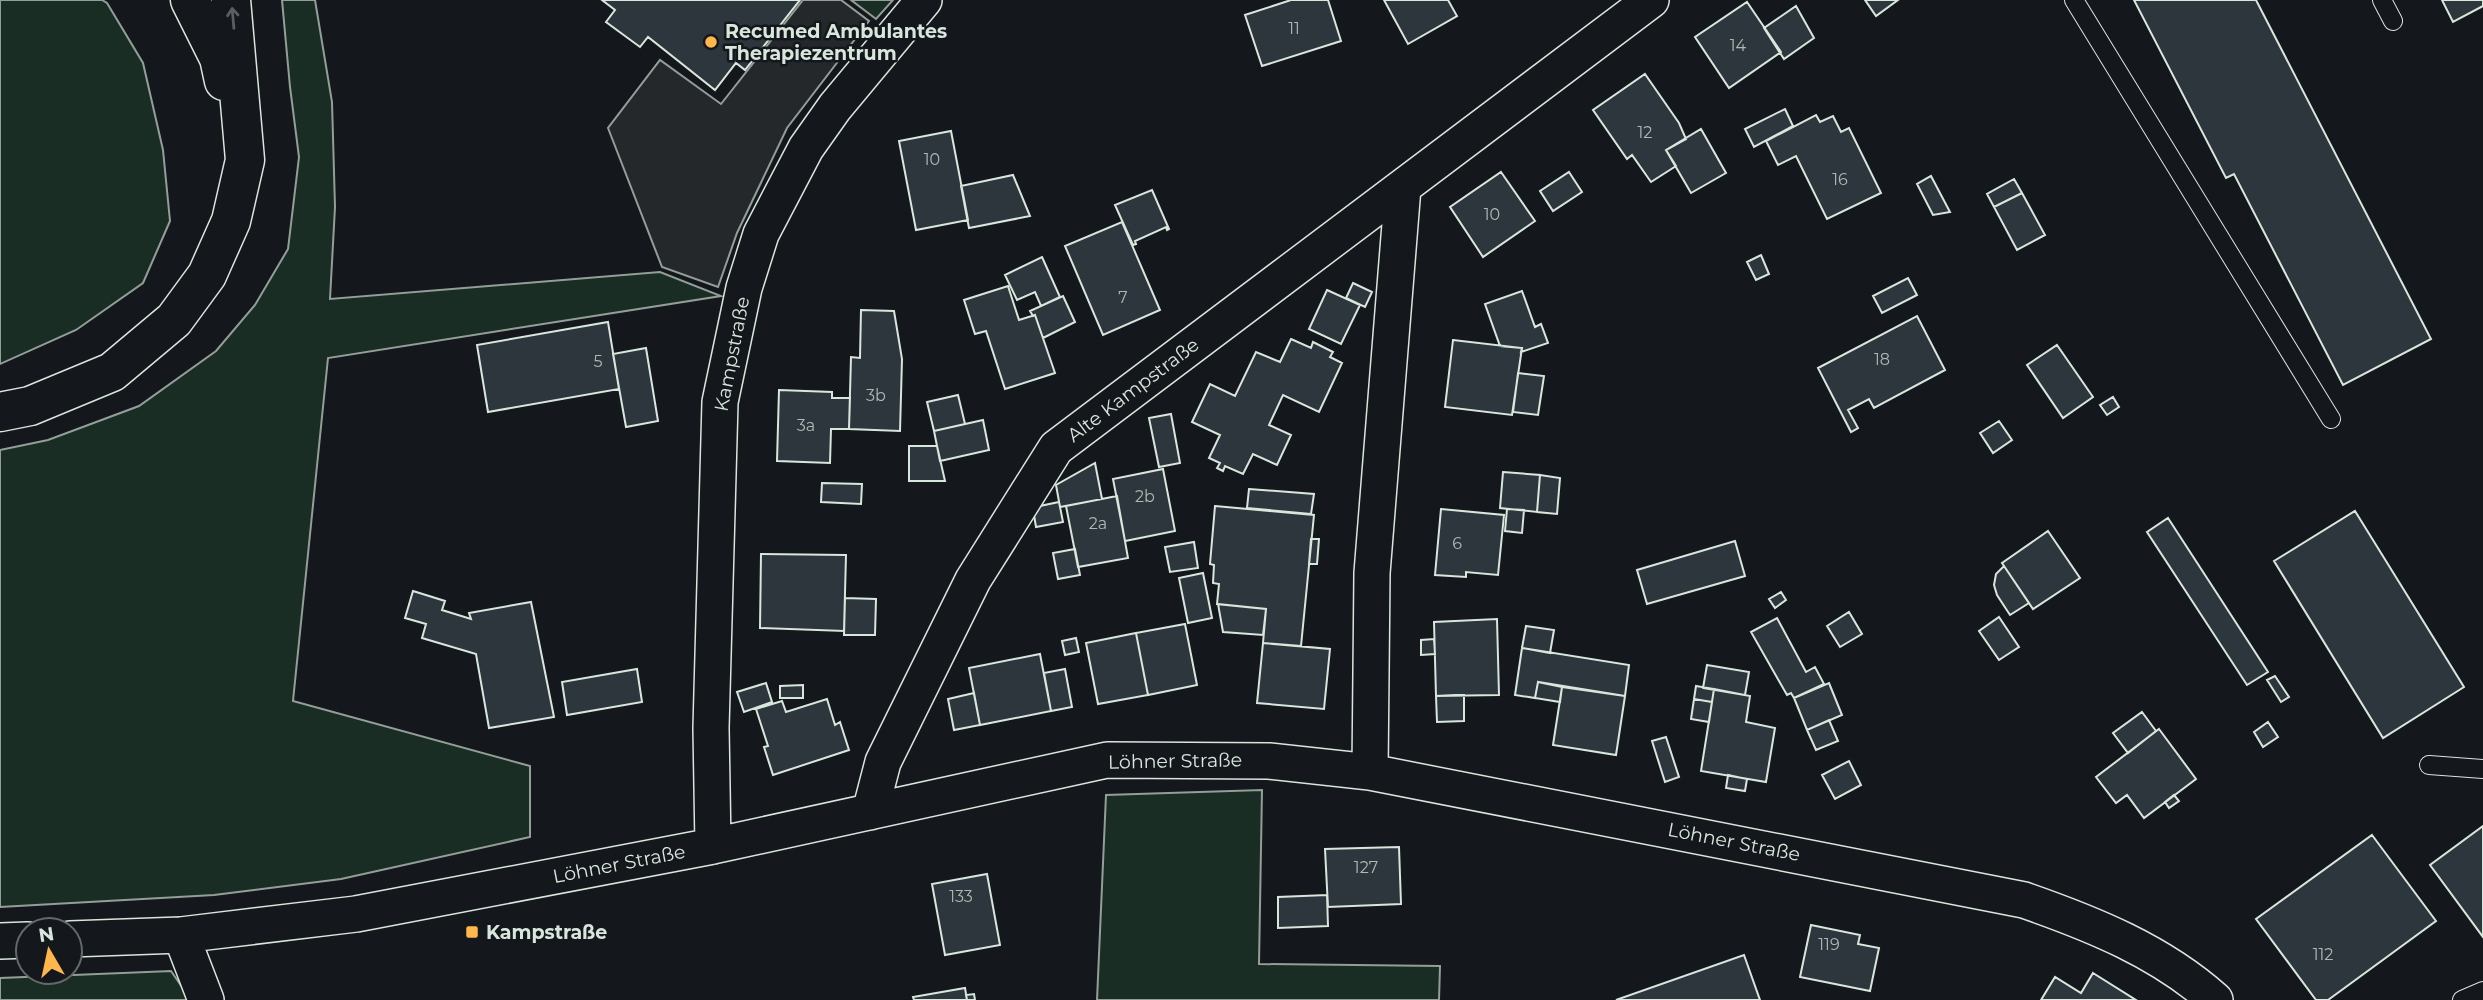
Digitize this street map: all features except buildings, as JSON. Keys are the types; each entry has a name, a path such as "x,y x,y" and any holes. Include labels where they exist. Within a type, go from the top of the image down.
{"highway":[{"path":"190,0 219,58 244,160"},
{"path":"0,412 30,406 112,372 174,320 207,275 231,221 244,160 232,0"}],"street":[{"name":"Kampstraße","path":"713,846 711,727 720,401 744,288 761,234 806,148 835,107 924,0"},
{"name":"Alte Kampstraße","path":"870,812 883,762 973,580 1056,448 1651,0"},
{"path":"1370,772 1372,573 1403,187"},
{"name":"Löhner Straße","path":"84,938 181,935 356,914 713,846 1107,760 1269,761 1370,772 2024,900 2076,918 2150,952 2191,979 2215,1000"},
{"path":"181,935 206,1000"}],"lane":[{"path":"2074,0 2331,419"},
{"path":"2382,0 2393,21"},
{"path":"2429,765 2483,769"},
{"path":"2462,1000 2483,990"}],"green space":[{"path":"0,0 102,0 107,3 143,63 163,150 170,221 143,283 76,330 0,364"},
{"path":"282,0 315,0 332,102 335,207 330,299 660,272 721,296 328,358 293,701 530,766 530,837 341,879 214,895 0,907 0,450 48,440 139,406 216,351 255,305 288,249 299,157"},
{"path":"851,0 893,0 876,19"},
{"path":"1262,790 1259,964 1440,966 1439,1000 1097,1000 1106,795"},
{"path":"171,971 191,1000 0,1000 0,978 14,977 14,986 84,986 84,975"}],"shaded area":[{"path":"803,0 841,0 869,21 787,128 737,233 718,287 662,267 608,128 660,60 721,104"}],"place":[{"name":"Recumed Ambulantes Therapiezentrum","path":"711,42"},
{"name":"Kampstraße","path":"472,932"}]}
